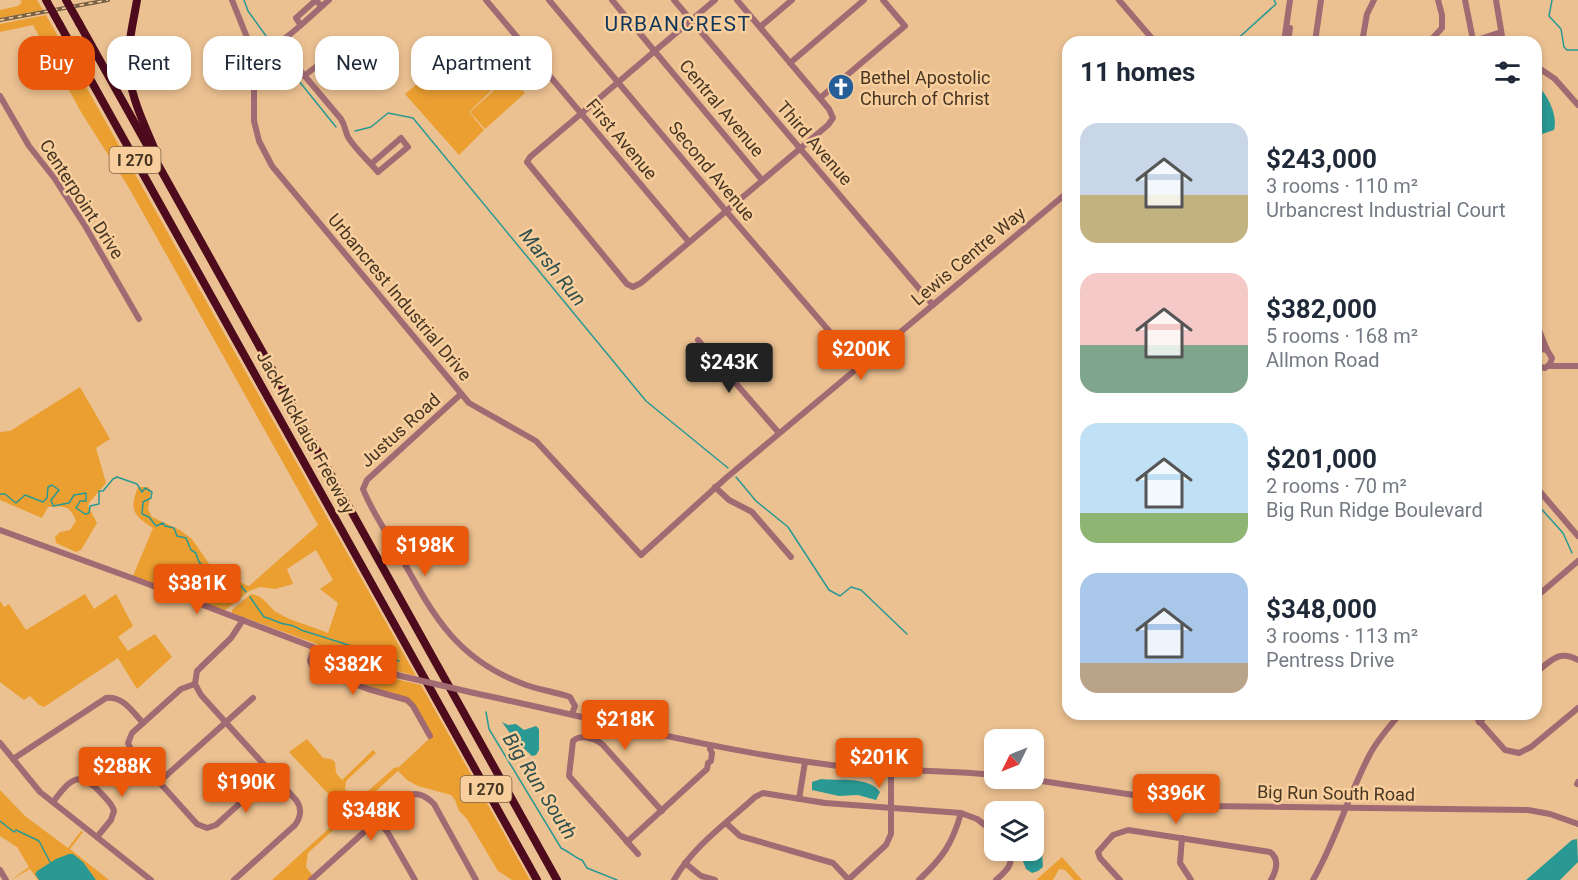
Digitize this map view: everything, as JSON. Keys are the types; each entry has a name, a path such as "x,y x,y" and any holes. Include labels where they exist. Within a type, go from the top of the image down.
{"highway":[{"name":"Jack Nicklaus Freeway","path":"46,0 537,880"},
{"name":"Jack Nicklaus Freeway","path":"66,0 557,880"},
{"path":"136,4 129,55 132,92 144,126 185,213"}],"street":[{"name":"Urbancrest Industrial Drive","path":"232,0 246,36"},
{"path":"285,36 329,0"},
{"name":"First Avenue","path":"486,0 689,242"},
{"name":"Second Avenue","path":"549,0 854,360"},
{"name":"Central Avenue","path":"612,0 762,180"},
{"name":"Third Avenue","path":"674,0 933,305"},
{"path":"715,0 581,113 527,162 627,284 633,287 641,283 833,118 820,98 737,0"},
{"path":"760,27 792,0"},
{"path":"790,63 864,0"},
{"path":"820,98 905,26 884,0"},
{"path":"1119,0 1150,36"},
{"path":"1287,36 1292,0"},
{"path":"1316,36 1321,0"},
{"path":"1363,36 1367,14 1374,0"},
{"path":"1434,36 1442,27 1438,0"},
{"path":"1465,0 1471,36"},
{"path":"1496,0 1502,36"},
{"path":"1488,36 1501,32"},
{"path":"315,67 304,76 341,119 346,126 347,136 371,164 378,172 408,147 401,138 371,164"},
{"path":"1542,70 1555,79 1578,105"},
{"name":"Urbancrest Industrial Drive","path":"254,90 254,121 267,159 461,394 475,408 536,441 641,555"},
{"name":"Centerpoint Drive","path":"0,96 29,146 45,164 66,195 139,319"},
{"name":"Lewis Centre Way","path":"641,555 715,487 1062,197"},
{"path":"698,340 779,433"},
{"path":"1542,340 1552,358 1562,365"},
{"path":"1542,350 1547,350"},
{"path":"1549,366 1552,358"},
{"path":"1542,368 1562,365 1578,366"},
{"name":"Justus Road","path":"461,394 367,480 363,489 428,606 453,640 478,661 503,675 527,685 570,697 574,701 572,714"},
{"path":"715,487 729,500 752,512 791,556"},
{"path":"1542,494 1578,536"},
{"path":"0,530 314,648 400,676 711,747 805,762 891,770 984,775"},
{"path":"1542,592 1578,561"},
{"path":"234,880 295,825 300,812 296,800 201,695 195,684 197,671 231,638 243,620"},
{"path":"314,648 310,661 314,668 368,689 407,700 413,706 430,736"},
{"path":"1542,668 1555,658 1567,655 1578,660"},
{"path":"195,684 181,689 129,737 128,743 132,752 197,824 207,828 216,825 272,774"},
{"path":"13,759 102,700 110,698 122,700 143,723"},
{"path":"159,782 253,698"},
{"path":"1481,720 1479,722 1505,750 1513,754 1527,750 1578,708"},
{"path":"1313,880 1328,854 1369,756 1395,720"},
{"path":"638,854 569,776 574,740 579,737 594,739 603,745 662,811"},
{"path":"0,743 34,786 152,880"},
{"path":"627,842 707,769 711,761 711,747"},
{"path":"799,799 805,762"},
{"path":"726,823 740,836 833,863 848,880 886,845 891,834 891,770"},
{"path":"53,802 68,785 80,779 91,783 113,808 112,818 98,837"},
{"name":"Big Run South Road","path":"1044,781 1198,805 1528,810 1558,816 1578,824"},
{"path":"311,880 406,795 417,794 426,796 434,804 476,880"},
{"path":"674,880 685,863 726,823 758,796 766,794 825,803 961,813 984,824"},
{"path":"918,880 944,854 954,836 961,813"},
{"path":"378,820 388,832 415,880"},
{"path":"1120,880 1098,853 1108,840 1123,830 1270,852 1274,855 1276,864 1271,880"},
{"path":"1182,838 1180,863 1191,880"},
{"path":"996,880 1008,869 1011,861"},
{"path":"685,863 701,876 715,880"},
{"path":"0,870 6,880"}],"shaded area":[{"path":"20,0 37,0 43,10 0,18 0,10 18,6 22,2"},
{"path":"46,15 58,36 39,36 33,25 0,32 0,24"},
{"path":"411,89 492,90 469,112 484,130 459,155 405,94"},
{"path":"69,90 88,90 416,676 374,665 232,613 232,610 251,594 256,595 284,616 328,633 338,603 320,589 333,580 316,550 287,569 293,584 275,589 260,587 249,591 224,611 133,576 153,528 135,511 134,501 138,487 148,487 151,491 148,509 152,517 180,530 192,539 212,568 211,577 220,580 224,572 249,586 318,525 129,188"},
{"path":"494,90 522,90 525,93 485,129 470,112"},
{"path":"80,387 110,439 96,448 106,483 88,506 97,523 81,550 76,552 56,543 55,537 60,532 70,530 76,521 69,509 48,507 42,518 0,500 0,432 10,431"},
{"path":"85,594 94,609 116,594 133,626 118,637 128,651 155,634 172,657 137,689 118,658 44,707 30,696 24,700 0,682 0,601 4,607 9,604 26,630"},
{"path":"319,653 371,673 421,685 530,880 512,880 498,871 451,795 418,786 398,771 308,853 306,867 316,880 272,880 346,813 289,752 307,739 323,758 335,762 336,773 342,780 373,750 376,753 346,781 345,789 354,799 360,798 394,768 399,767 431,737 415,707 379,690 316,667 312,662 315,654"},
{"path":"0,790 25,816 68,848 81,831 83,832 70,849 109,880 38,880 30,869 11,880 29,867 17,847 0,836"},
{"path":"1062,857 1082,880 1074,880 1065,870 1059,869 1053,880 1036,880"}],"water":[{"path":"1542,92 1555,118 1554,130 1542,134"},
{"path":"502,722 508,725 516,724 524,730 536,726 539,729 539,750 536,755 532,756 514,739"},
{"path":"821,779 861,781 875,787 880,792 876,800 858,795 839,796 812,790 812,782"},
{"path":"1577,839 1578,862 1560,880 1526,880 1572,840"},
{"path":"73,854 83,862 96,880 39,880 35,874 37,871"},
{"path":"1023,861 1043,861 1043,867 1038,871 1032,873 1026,869"}],"waterway":[{"name":"Marsh Run","path":"244,0 248,11 266,36"},
{"path":"1241,36 1276,4 1274,0"},
{"path":"1552,0 1549,16 1561,29 1564,47 1567,50 1578,50"},
{"name":"Marsh Run","path":"303,86 336,127"},
{"name":"Marsh Run","path":"355,131 371,127 388,113 413,118 646,401 728,468"},
{"name":"Big Run South","path":"0,494 5,494 16,503 25,495 43,502 47,498 48,487 52,485 59,490 51,500 53,506 69,503 74,495 86,493 86,501 80,501 76,508 85,514 89,513 90,506 99,504 99,491 103,491 113,479 117,477 137,484 142,492 145,488 152,492 151,498 143,502 142,514 149,517 156,526 163,523 165,526 174,528 177,536 186,538 202,566 214,573"},
{"name":"Marsh Run","path":"736,477 756,501 788,527 829,590 840,596 851,587 861,590 907,634"},
{"path":"1542,510 1563,533 1572,553"},
{"name":"Big Run South","path":"220,574 235,579 246,592"},
{"name":"Big Run South","path":"250,597 264,617 399,661"},
{"name":"Big Run South","path":"486,712 489,729 561,848 582,860 587,868 617,880"},
{"path":"0,821 14,832 16,830 39,841 50,862"}],"railway":[{"path":"0,20 108,0"}],"place":[{"name":"Bethel Apostolic Church of Christ","path":"841,87"}],"district":[{"name":"URBANCREST","path":"678,24"}]}
